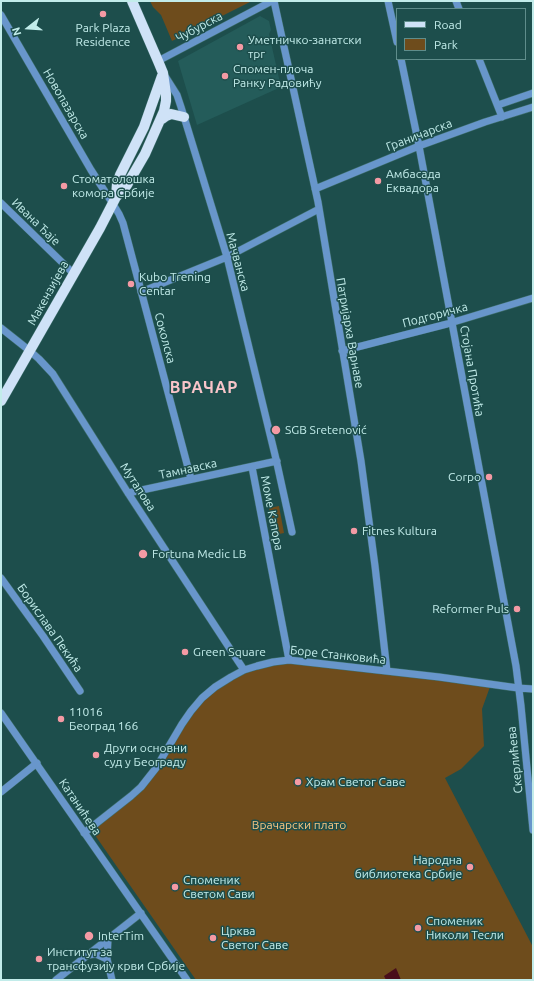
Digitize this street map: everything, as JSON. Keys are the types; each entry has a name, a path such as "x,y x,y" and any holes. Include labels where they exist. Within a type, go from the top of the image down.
{"main road":[{"name":"Макензијева","path":"1,401 115,200 127,185 145,154 162,119 166,102 163,73 132,1"},
{"name":"Макензијева","path":"115,200 120,175 144,127 163,73"},
{"path":"162,119 171,114 184,117"}],"street":[{"name":"Чубурска","path":"158,61 273,1"},
{"name":"Патријарха Варнаве","path":"273,1 319,209 361,461 387,671"},
{"path":"388,1 396,37"},
{"name":"Новопазарска","path":"1,15 91,170 115,200"},
{"name":"Стојана Протића","path":"401,60 420,146 514,658 518,688"},
{"path":"479,60 502,117"},
{"name":"Мачванска","path":"163,73 177,95 227,257 277,461"},
{"path":"498,105 533,93"},
{"name":"Граничарска","path":"315,189 420,146 533,107"},
{"name":"Соколска","path":"115,200 191,479"},
{"name":"Ивана Ђаје","path":"1,203 73,273"},
{"path":"141,292 227,257 319,209"},
{"name":"Подгоричка","path":"342,351 452,323 533,298"},
{"name":"Мутапова","path":"1,328 30,351 53,374 128,493 244,670"},
{"name":"Моме Капора","path":"290,660 252,467 277,461 292,532"},
{"name":"Тамнавска","path":"128,493 252,467"},
{"name":"Борислава Пекића","path":"1,578 80,691"},
{"name":"Боре Станковића","path":"84,833 141,787 156,768 186,718 202,698 220,683 244,670 273,662 290,660 533,689"},
{"name":"Скерлићева","path":"518,688 533,830"},
{"name":"Катанићева","path":"1,713 187,980"},
{"path":"1,792 37,763"},
{"path":"56,980 141,913"},
{"path":"108,939 107,959 112,980"},
{"path":"88,955 96,954 107,959"}],"shaded area":[{"path":"260,16 269,21 271,30 269,34 281,87 197,125 178,61"},
{"path":"396,968 401,980 386,980 384,976"}],"green space":[{"path":"150,1 252,1 172,41 161,15 153,7"},
{"path":"279,506 284,533 274,535 269,508"},
{"name":"Врачарски плато","path":"289,660 491,684 482,709 484,746 461,769 445,778 533,947 533,980 196,980 90,828 141,787 191,711 231,677"}],"place":[{"name":"Park Plaza Residence","path":"103,14"},
{"name":"Уметничко-занатски трг","path":"240,47"},
{"name":"Спомен-плоча Ранку Радовићу","path":"225,76"},
{"name":"Амбасада Еквадора","path":"378,181"},
{"name":"Стоматолошка комора Србије","path":"64,186"},
{"name":"Kubo Trening Centar","path":"131,284"},
{"name":"SGB Sretenović","path":"276,430"},
{"name":"Corpo","path":"489,477"},
{"name":"Fitnes Kultura","path":"354,531"},
{"name":"Fortuna Medic LB","path":"143,554"},
{"name":"Reformer Puls","path":"517,609"},
{"name":"Green Square","path":"185,652"},
{"name":"11016 Београд 166","path":"61,719"},
{"name":"Други основни суд у Београду","path":"96,755"},
{"name":"Храм Светог Саве","path":"298,782"},
{"name":"Народна библиотека Србије","path":"470,867"},
{"name":"Споменик Светом Сави","path":"175,887"},
{"name":"Споменик Николи Тесли","path":"418,928"},
{"name":"InterTim","path":"89,936"},
{"name":"Црква Светог Саве","path":"213,938"},
{"name":"Институт за трансфузију крви Србије","path":"39,959"}],"district":[{"name":"ВРАЧАР","path":"204,388"}]}
